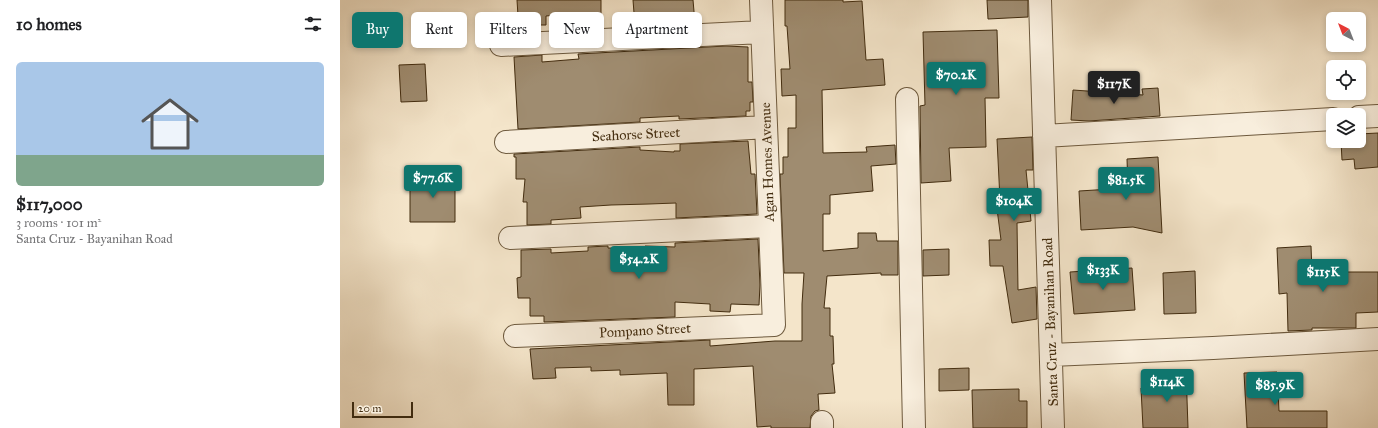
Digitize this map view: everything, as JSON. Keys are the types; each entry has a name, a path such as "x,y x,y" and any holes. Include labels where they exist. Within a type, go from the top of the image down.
{"street":[{"name":"Agan Homes Avenue","path":"761,0 774,325"},
{"name":"Santa Cruz - Bayanihan Road","path":"1040,0 1053,428"},
{"path":"541,43 762,32"},
{"path":"907,99 914,428"},
{"path":"1366,117 1378,116"},
{"path":"1044,136 1326,118"},
{"name":"Seahorse Street","path":"506,142 766,127"},
{"path":"510,238 770,226"},
{"name":"Pompano Street","path":"516,336 774,325"},
{"path":"1051,355 1212,348 1378,338"}],"building":[{"path":"517,0 601,0 601,12 549,12 549,16 546,16 546,25 541,25 541,12 518,12"},
{"path":"633,0 693,0 694,12 634,12"},
{"path":"785,0 843,0 843,2 862,1 866,60 883,59 885,85 822,90 823,153 867,152 866,147 895,145 896,164 871,166 873,191 830,195 830,214 823,214 823,251 858,248 858,233 876,233 877,241 898,241 898,275 881,275 881,273 827,276 824,308 830,308 830,336 833,336 834,364 832,364 835,393 818,394 819,410 815,411 811,416 810,428 771,428 771,426 757,427 753,366 694,369 694,405 668,405 667,373 620,375 620,370 591,371 591,367 555,368 556,378 533,379 530,349 710,340 710,346 775,341 802,341 804,273 784,273 780,174 783,174 783,157 788,157 788,128 796,128 796,95 782,96 781,69 790,69 787,26 785,26"},
{"path":"987,0 1028,0 1028,17 988,19"},
{"path":"997,30 999,98 985,98 986,147 949,148 951,181 921,183 920,106 925,105 923,32"},
{"path":"702,47 748,47 748,82 752,82 753,102 750,102 750,111 746,111 746,116 679,119 679,116 640,118 640,122 518,129 514,57 542,55 542,62 579,59 578,54"},
{"path":"425,64 427,101 401,102 399,65"},
{"path":"1158,88 1160,116 1089,121 1071,120 1073,90 1143,95 1142,89"},
{"path":"1378,133 1378,167 1355,169 1354,159 1342,160 1341,148 1366,148 1366,134"},
{"path":"1032,137 1033,170 1026,170 1031,221 1017,223 1018,290 1036,287 1037,319 1012,323 1003,266 990,266 989,240 1001,240 996,201 1000,200 997,139"},
{"path":"748,141 751,174 755,174 757,214 676,218 676,203 611,205 580,207 581,218 551,220 551,224 527,225 527,202 523,202 525,179 516,179 516,157 514,157 514,154 640,147 640,150 674,152 680,151 680,144"},
{"path":"1158,157 1162,233 1133,227 1081,230 1079,191 1128,188 1127,159"},
{"path":"429,172 455,172 455,222 410,222 410,180 429,180"},
{"path":"758,239 760,285 759,305 731,304 730,312 710,311 710,304 675,302 675,317 544,322 544,316 530,316 530,298 518,298 517,278 521,277 521,250 551,249 551,253 588,251 588,247 608,246 608,248 645,249 645,246 675,247 675,243"},
{"path":"1311,246 1312,272 1378,272 1378,312 1356,313 1356,328 1312,328 1312,330 1288,331 1287,293 1279,294 1277,248"},
{"path":"949,249 949,275 923,276 923,250"},
{"path":"1132,268 1135,310 1074,314 1070,272"},
{"path":"1195,271 1196,313 1164,314 1163,273"},
{"path":"969,368 969,390 939,391 939,369"},
{"path":"1166,370 1186,370 1188,428 1143,428 1141,388 1166,387"},
{"path":"1277,372 1279,411 1327,411 1327,428 1247,428 1244,373"},
{"path":"1019,389 1019,401 1027,401 1027,428 973,428 972,390"}]}
